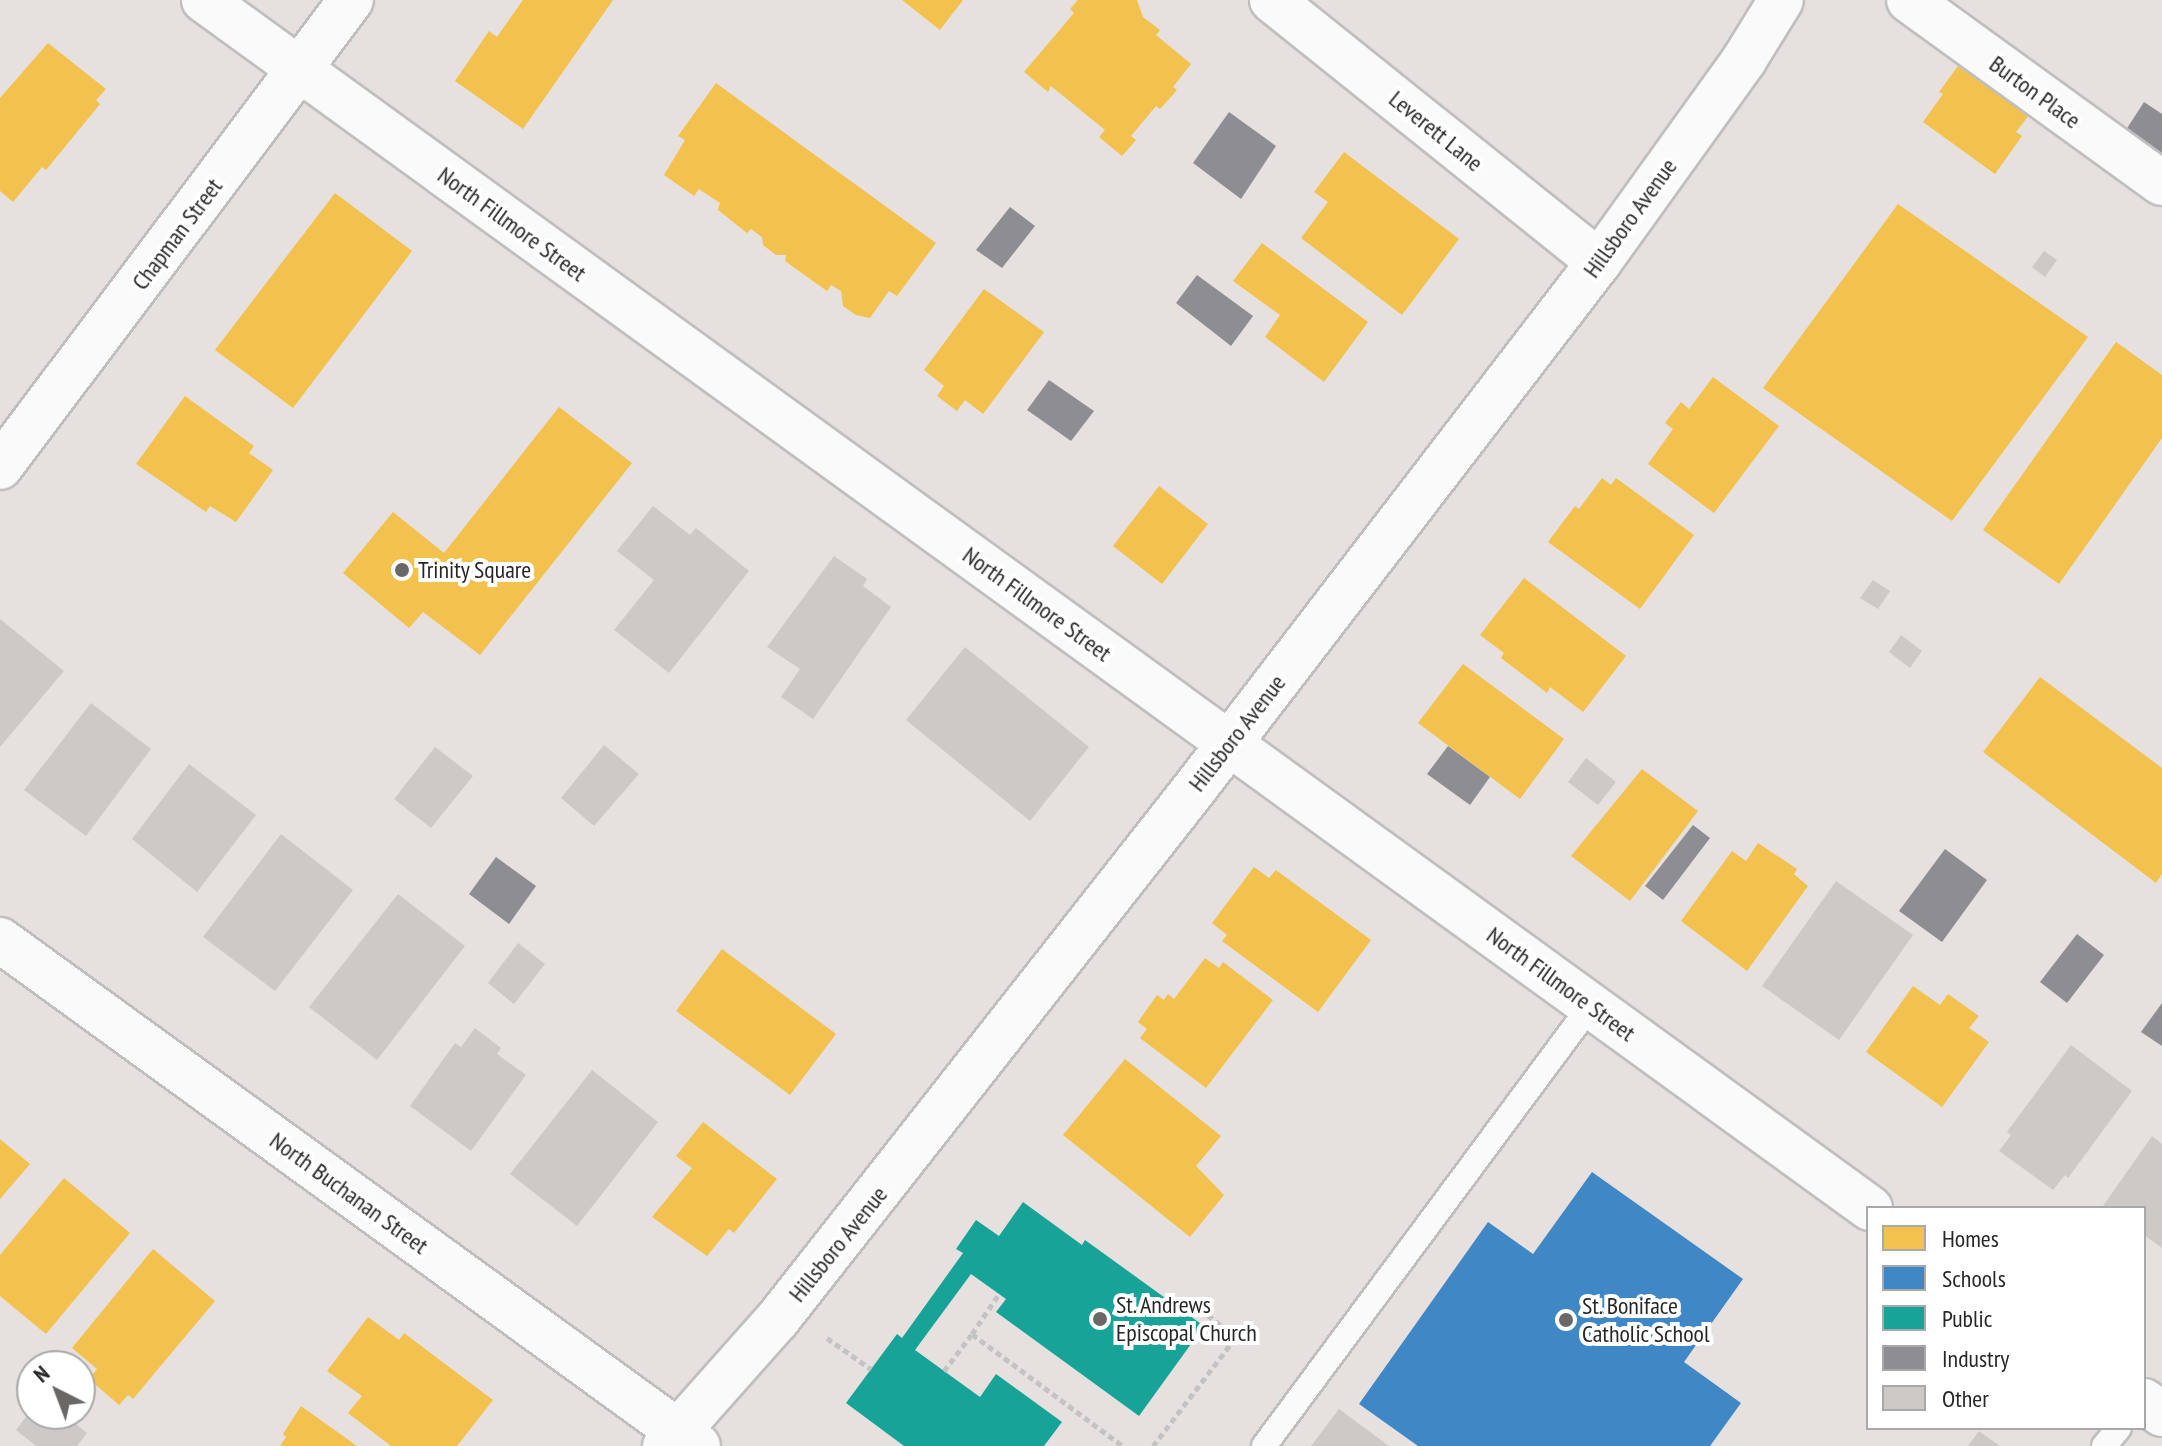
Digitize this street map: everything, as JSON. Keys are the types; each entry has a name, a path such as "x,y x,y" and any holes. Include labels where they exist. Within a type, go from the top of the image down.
{"street":[{"name":"North Fillmore Street","path":"204,0 1867,1206"},
{"name":"Chapman Street","path":"0,467 351,0"},
{"name":"Leverett Lane","path":"1272,0 1599,262"},
{"name":"Hillsboro Avenue","path":"681,1441 1229,743 1599,262 1744,60 1781,0"},
{"name":"Burton Place","path":"1909,0 2162,183"},
{"name":"North Buchanan Street","path":"0,940 681,1441"}],"lane":[{"path":"1264,1446 1591,1005"},
{"path":"2104,1446 2117,1430"}],"path":[{"path":"944,1371 999,1294"},
{"path":"1153,1446 1236,1337 1205,1313"},
{"path":"972,1334 1123,1446"},
{"path":"826,1338 871,1369"}],"building: Homes":[{"path":"523,0 613,0 523,129 455,81 489,31 497,37"},
{"path":"902,0 963,0 940,30"},
{"path":"1078,0 1137,0 1143,17 1160,30 1156,35 1191,64 1173,87 1177,90 1160,109 1156,106 1131,136 1136,140 1122,156 1099,137 1105,130 1051,86 1048,92 1024,72 1074,13 1070,9"},
{"path":"48,43 106,89 96,100 100,104 46,170 42,167 13,202 0,191 0,98"},
{"path":"1966,55 2036,106 2016,132 2022,136 1995,174 1923,122 1943,94 1939,92"},
{"path":"716,83 936,243 897,296 889,291 870,318 856,315 843,306 841,291 831,285 827,291 785,261 786,255 776,255 763,245 762,237 751,229 747,233 718,210 720,203 699,189 694,196 664,175 685,140 678,136"},
{"path":"1344,152 1459,239 1402,315 1301,238 1328,202 1314,192"},
{"path":"335,193 412,251 293,408 215,350"},
{"path":"1898,204 2088,337 1952,521 1763,388"},
{"path":"1262,243 1368,322 1324,382 1265,337 1280,315 1233,281"},
{"path":"984,289 1044,332 983,414 965,400 957,411 937,396 944,386 924,370"},
{"path":"2116,342 2162,375 2162,438 2059,584 1983,530"},
{"path":"1713,377 1779,426 1714,513 1648,464 1673,429 1665,423 1681,402 1689,409"},
{"path":"185,396 254,446 249,453 273,470 236,522 210,506 206,512 136,464"},
{"path":"559,407 632,463 480,655 423,612 409,628 343,573 393,512 444,553"},
{"path":"1602,478 1611,485 1616,478 1694,535 1640,609 1548,542 1575,506 1579,509"},
{"path":"1159,486 1208,524 1162,584 1113,546"},
{"path":"1524,578 1626,656 1583,712 1550,687 1547,693 1501,658 1504,653 1480,635"},
{"path":"1463,664 1564,739 1520,799 1418,723"},
{"path":"2040,677 2162,768 2162,874 2156,883 1983,752"},
{"path":"1642,769 1698,811 1630,901 1571,856"},
{"path":"1758,843 1797,869 1794,874 1808,886 1747,971 1681,921 1732,851 1746,861"},
{"path":"1254,867 1269,878 1276,870 1371,940 1318,1012 1222,941 1227,935 1212,923"},
{"path":"722,949 836,1034 790,1095 676,1011"},
{"path":"1205,958 1219,968 1223,962 1273,1000 1206,1088 1140,1038 1147,1029 1138,1022 1157,995 1164,1000 1168,994 1174,999"},
{"path":"1913,986 1940,1005 1948,994 1979,1016 1969,1028 1989,1042 1942,1107 1866,1052"},
{"path":"1125,1059 1221,1136 1196,1166 1224,1195 1190,1237 1063,1135"},
{"path":"703,1122 777,1179 734,1233 729,1229 707,1256 652,1217 692,1168 676,1156"},
{"path":"0,1139 30,1164 0,1199"},
{"path":"64,1178 130,1233 46,1334 0,1296 0,1255"},
{"path":"153,1249 215,1301 133,1399 128,1395 119,1405 96,1385 96,1350 72,1348"},
{"path":"368,1317 399,1340 404,1333 493,1400 457,1446 391,1446 348,1413 362,1396 327,1371"},
{"path":"301,1406 357,1446 280,1446 286,1437 283,1434"}],"building: Schools":[{"name":"St. Boniface Catholic School","path":"1592,1172 1743,1279 1684,1362 1741,1403 1710,1446 1418,1446 1359,1404 1488,1222 1533,1254"}],"building: Public":[{"name":"St. Andrews Episcopal Church","path":"1023,1202 1082,1245 1085,1240 1204,1326 1139,1416 996,1312 1006,1299 971,1274 915,1350 980,1397 996,1374 1062,1422 1044,1446 904,1446 846,1403 897,1334 902,1338 963,1253 956,1249 976,1220 999,1236"}],"building: Industry":[{"path":"2144,102 2162,114 2162,160 2124,133"},
{"path":"1229,112 1276,146 1241,199 1193,163"},
{"path":"1010,207 1035,226 1002,268 976,250"},
{"path":"1197,275 1253,316 1231,346 1176,303"},
{"path":"1049,380 1094,411 1071,441 1027,410"},
{"path":"1448,746 1490,777 1470,805 1427,774"},
{"path":"1693,825 1710,838 1663,900 1645,886"},
{"path":"1945,849 1987,880 1942,942 1899,911"},
{"path":"496,857 536,886 509,924 469,894"},
{"path":"2077,934 2104,955 2067,1003 2040,982"},
{"path":"2162,1003 2162,1046 2141,1032"}],"building: Other":[{"path":"2044,251 2057,260 2045,277 2032,267"},
{"path":"653,506 690,535 696,528 749,571 669,673 614,630 654,580 617,551"},
{"path":"834,556 867,579 863,586 891,607 813,719 781,697 800,669 767,647"},
{"path":"1873,580 1890,591 1878,609 1860,598"},
{"path":"0,619 64,671 0,747"},
{"path":"1901,635 1922,651 1910,668 1889,652"},
{"path":"965,647 1089,747 1030,821 906,720"},
{"path":"91,703 151,749 86,836 24,790"},
{"path":"604,745 639,774 594,826 561,798"},
{"path":"435,747 473,776 431,828 394,799"},
{"path":"1586,758 1616,782 1598,805 1568,782"},
{"path":"189,764 256,815 197,892 132,839"},
{"path":"281,834 353,890 275,991 203,937"},
{"path":"1836,881 1913,935 1839,1040 1762,986"},
{"path":"398,894 465,946 377,1060 309,1007"},
{"path":"518,943 545,964 514,1004 488,983"},
{"path":"475,1028 501,1048 497,1054 526,1075 471,1151 410,1106 455,1043 461,1047"},
{"path":"2071,1045 2132,1091 2068,1178 2065,1175 2053,1190 1999,1151 2011,1135 2007,1132"},
{"path":"592,1070 658,1122 577,1226 510,1174"},
{"path":"2152,1136 2162,1144 2162,1248 2146,1236 2146,1206 2103,1206"},
{"path":"1339,1409 1389,1446 1311,1446"},
{"path":"16,1430 83,1430 87,1433 77,1446 36,1446"},
{"path":"1979,1431 2000,1446 1968,1446"}],"place":[{"name":"Trinity Square","path":"402,570"},
{"name":"St. Andrews Episcopal Church","path":"1100,1319"},
{"name":"St. Boniface Catholic School","path":"1566,1320"}]}
